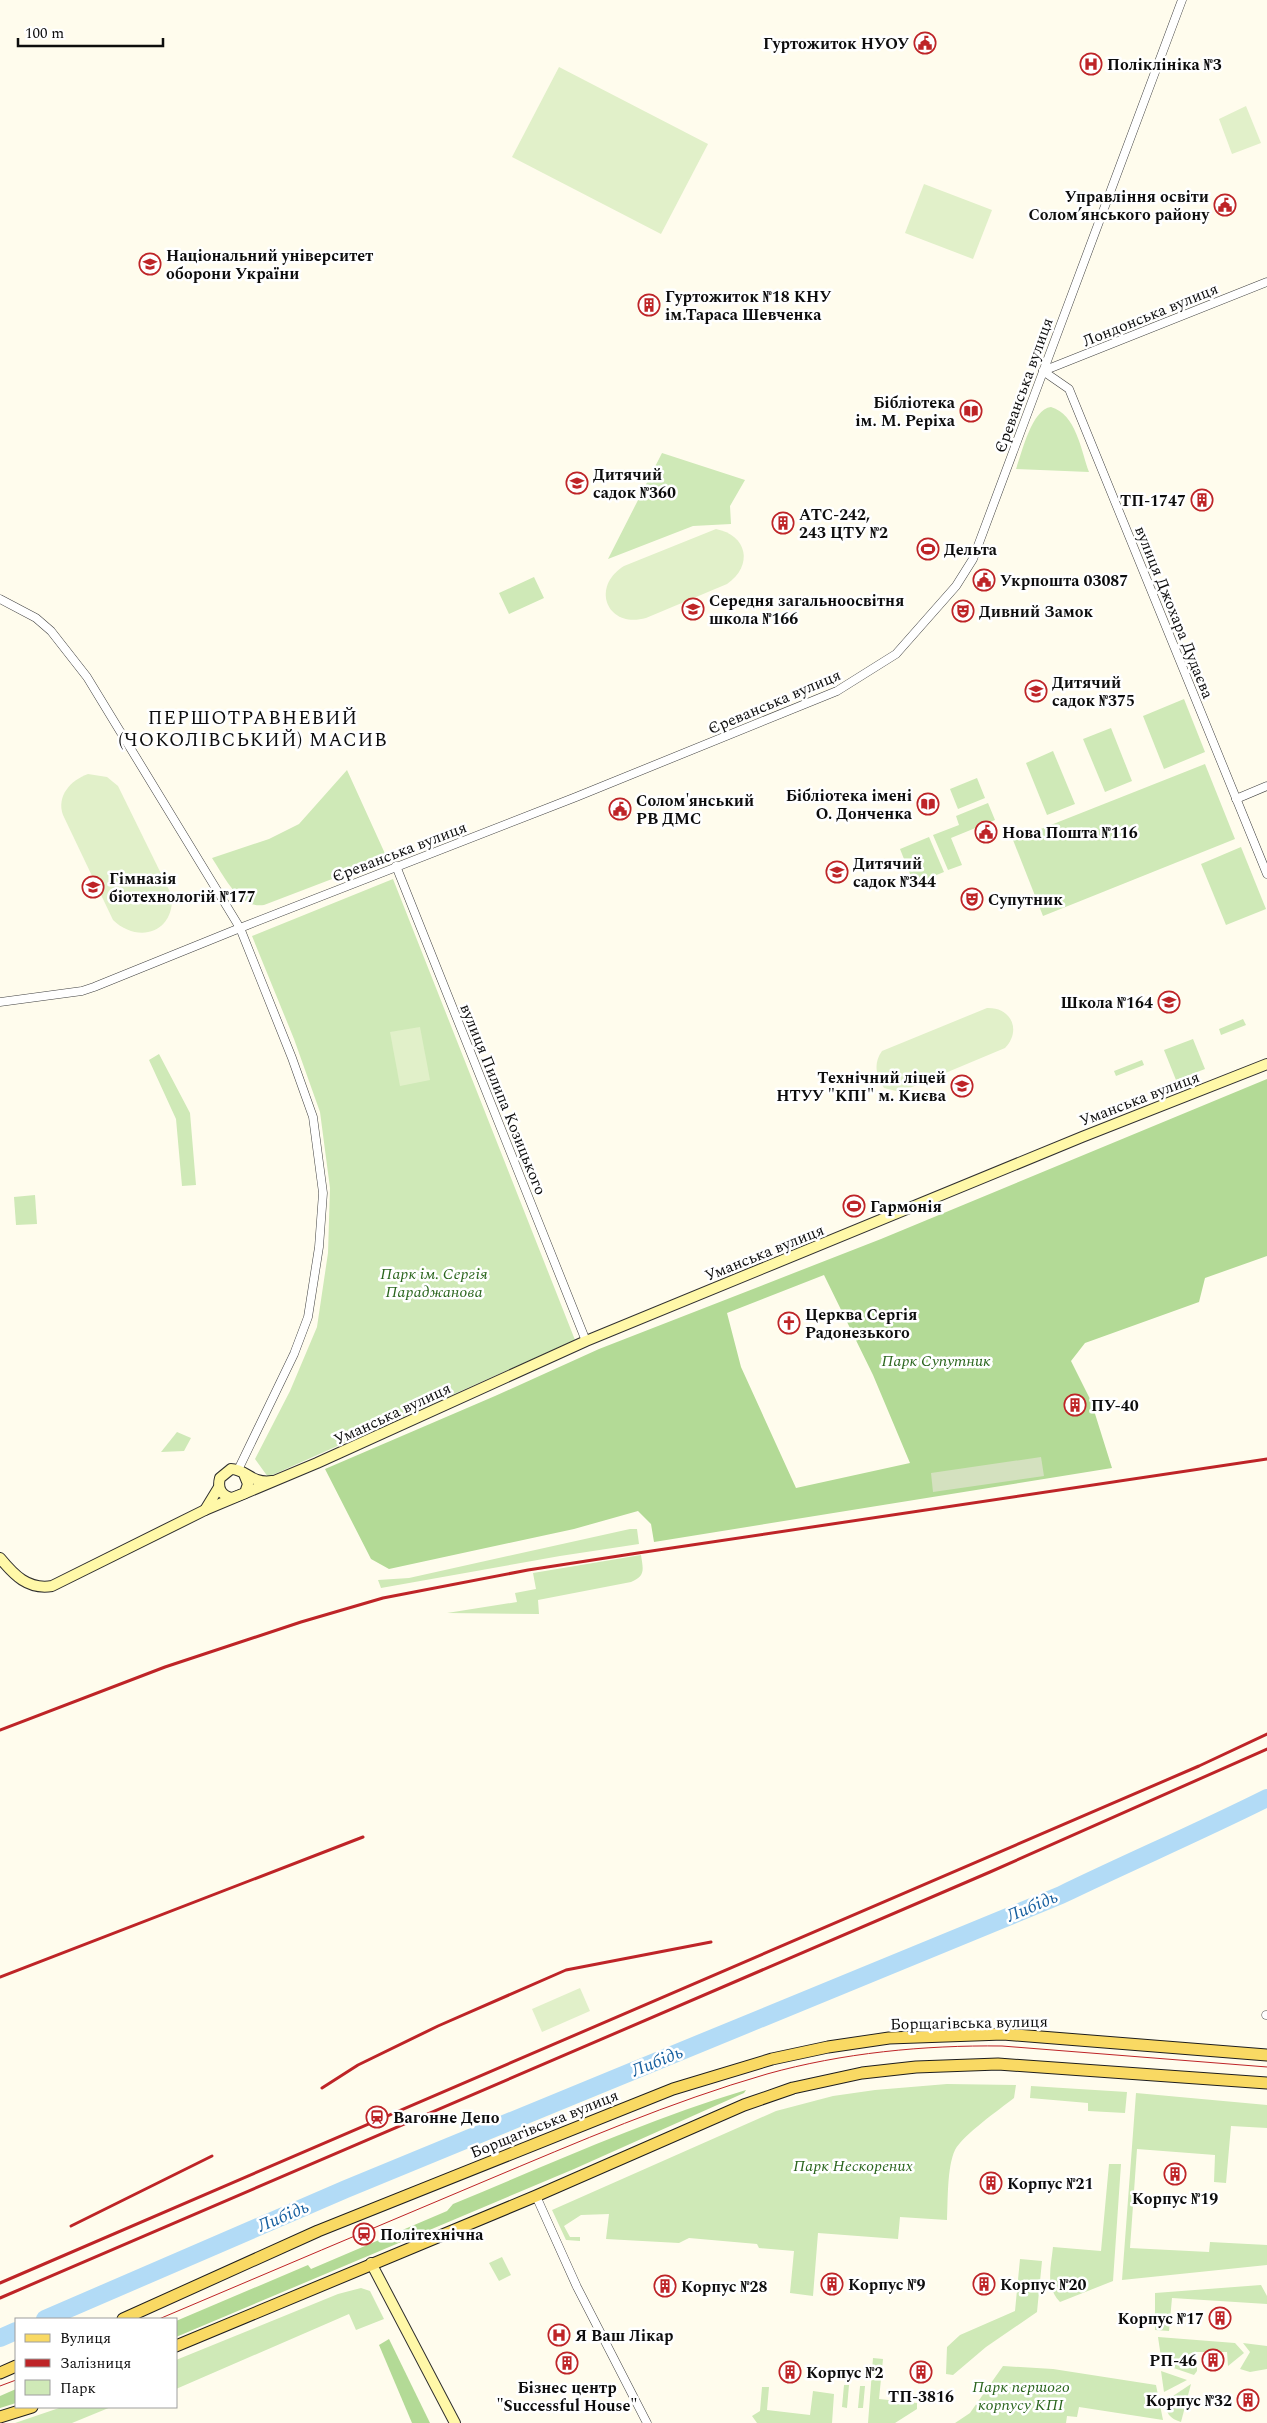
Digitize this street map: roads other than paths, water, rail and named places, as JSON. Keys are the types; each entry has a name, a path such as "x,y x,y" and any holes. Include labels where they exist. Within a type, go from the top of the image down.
{"main road":[{"name":"Борщагівська вулиця","path":"125,2318 327,2228 673,2089 772,2059 828,2047 888,2038 984,2035 1051,2037 1267,2054"},
{"path":"178,2345 536,2196 744,2105 793,2088 862,2073 916,2067 998,2064 1267,2083"},
{"path":"0,2373 15,2366"},
{"path":"0,2417 29,2408"}],"street":[{"name":"Єреванська вулиця","path":"0,1002 88,989 396,866 576,797 837,691 896,654 956,586 973,559 1182,0"},
{"name":"Лондонська вулиця","path":"1043,371 1267,282"},
{"name":"вулиця Джохара Дудаєва","path":"1043,371 1069,389 1267,874"},
{"path":"0,599 36,618 51,631 87,677 240,928 289,1049 313,1117 323,1193 319,1248 308,1317 294,1354 241,1472"},
{"path":"1236,799 1267,786"},
{"name":"вулиця Пилипа Козицького","path":"396,866 586,1341"},
{"name":"Уманська вулиця","path":"0,1558 12,1572 30,1585 40,1588 52,1586 205,1510 278,1480 586,1341 1073,1141 1267,1064"},
{"path":"205,1510 219,1487 222,1474 231,1469 241,1472 247,1479 247,1489 237,1498 224,1495 219,1487"},
{"name":"Уманська вулиця","path":"241,1472 254,1480 264,1482 278,1480"},
{"path":"536,2196 577,2286 647,2423"},
{"path":"371,2264 455,2423"}],"waterway":[{"name":"Либідь","path":"47,2318 346,2189 1061,1895 1267,1798"},
{"name":"Либідь","path":"0,2338 15,2331"}],"tram line":[{"path":"161,2318 624,2123 731,2085 795,2067 883,2052 973,2046 1002,2046 1267,2067"},
{"path":"0,2386 15,2380"}],"railway":[{"path":"0,1730 165,1667 301,1622 383,1598 528,1570 1267,1459"},
{"path":"0,2283 1199,1766 1267,1734"},
{"path":"0,2298 990,1872 1267,1749"},
{"path":"0,1977 363,1837"},
{"path":"322,2088 358,2065 438,2026 566,1970 711,1942"},
{"path":"71,2226 212,2156"}],"place":[{"name":"Гуртожиток НУОУ","path":"925,43"},
{"name":"Поліклініка №3","path":"1091,64"},
{"name":"Управління освіти Солом’янського району","path":"1225,205"},
{"name":"Національний університет оборони України","path":"150,264"},
{"name":"Гуртожиток №18 КНУ ім.Тараса Шевченка","path":"649,305"},
{"name":"Бібліотека ім. М. Реріха","path":"971,411"},
{"name":"Дитячий садок №360","path":"577,483"},
{"name":"ТП-1747","path":"1202,500"},
{"name":"АТС-242, 243 ЦТУ №2","path":"783,523"},
{"name":"Дельта","path":"928,549"},
{"name":"Укрпошта 03087","path":"984,580"},
{"name":"Середня загальноосвітня школа №166","path":"693,609"},
{"name":"Дивний Замок","path":"963,611"},
{"name":"Дитячий садок №375","path":"1036,691"},
{"name":"Бібліотека імені О. Донченка","path":"928,804"},
{"name":"Солом'янський РВ ДМС","path":"620,809"},
{"name":"Нова Пошта №116","path":"986,832"},
{"name":"Дитячий садок №344","path":"837,872"},
{"name":"Гімназія біотехнологій №177","path":"93,887"},
{"name":"Супутник","path":"972,899"},
{"name":"Школа №164","path":"1169,1002"},
{"name":"Технічний ліцей НТУУ \"КПІ\" м. Києва","path":"962,1086"},
{"name":"Гармонія","path":"854,1206"},
{"name":"Церква Сергія Радонезького","path":"789,1323"},
{"name":"ПУ-40","path":"1075,1405"},
{"name":"Вагонне Депо","path":"377,2117"},
{"name":"Корпус №19","path":"1175,2174"},
{"name":"Корпус №21","path":"991,2183"},
{"name":"Політехнічна","path":"364,2234"},
{"name":"Корпус №9","path":"832,2284"},
{"name":"Корпус №20","path":"984,2284"},
{"name":"Корпус №28","path":"665,2286"},
{"name":"Корпус №17","path":"1220,2318"},
{"name":"Я Ваш Лікар","path":"559,2335"},
{"name":"РП-46","path":"1213,2360"},
{"name":"Бізнес центр \"Successful House\"","path":"567,2363"},
{"name":"Корпус №2","path":"790,2372"},
{"name":"ТП-3816","path":"921,2372"},
{"name":"Корпус №32","path":"1248,2400"}],"district":[{"name":"ПЕРШОТРАВНЕВИЙ (ЧОКОЛІВСЬКИЙ) МАСИВ","path":"253,728"}],"park label":[{"name":"Парк ім. Сергія Параджанова","path":"434,1282"},
{"name":"Парк Супутник","path":"936,1360"},
{"name":"Парк Нескорених","path":"853,2165"},
{"name":"Парк першого корпусу КПІ","path":"1021,2395"}]}
